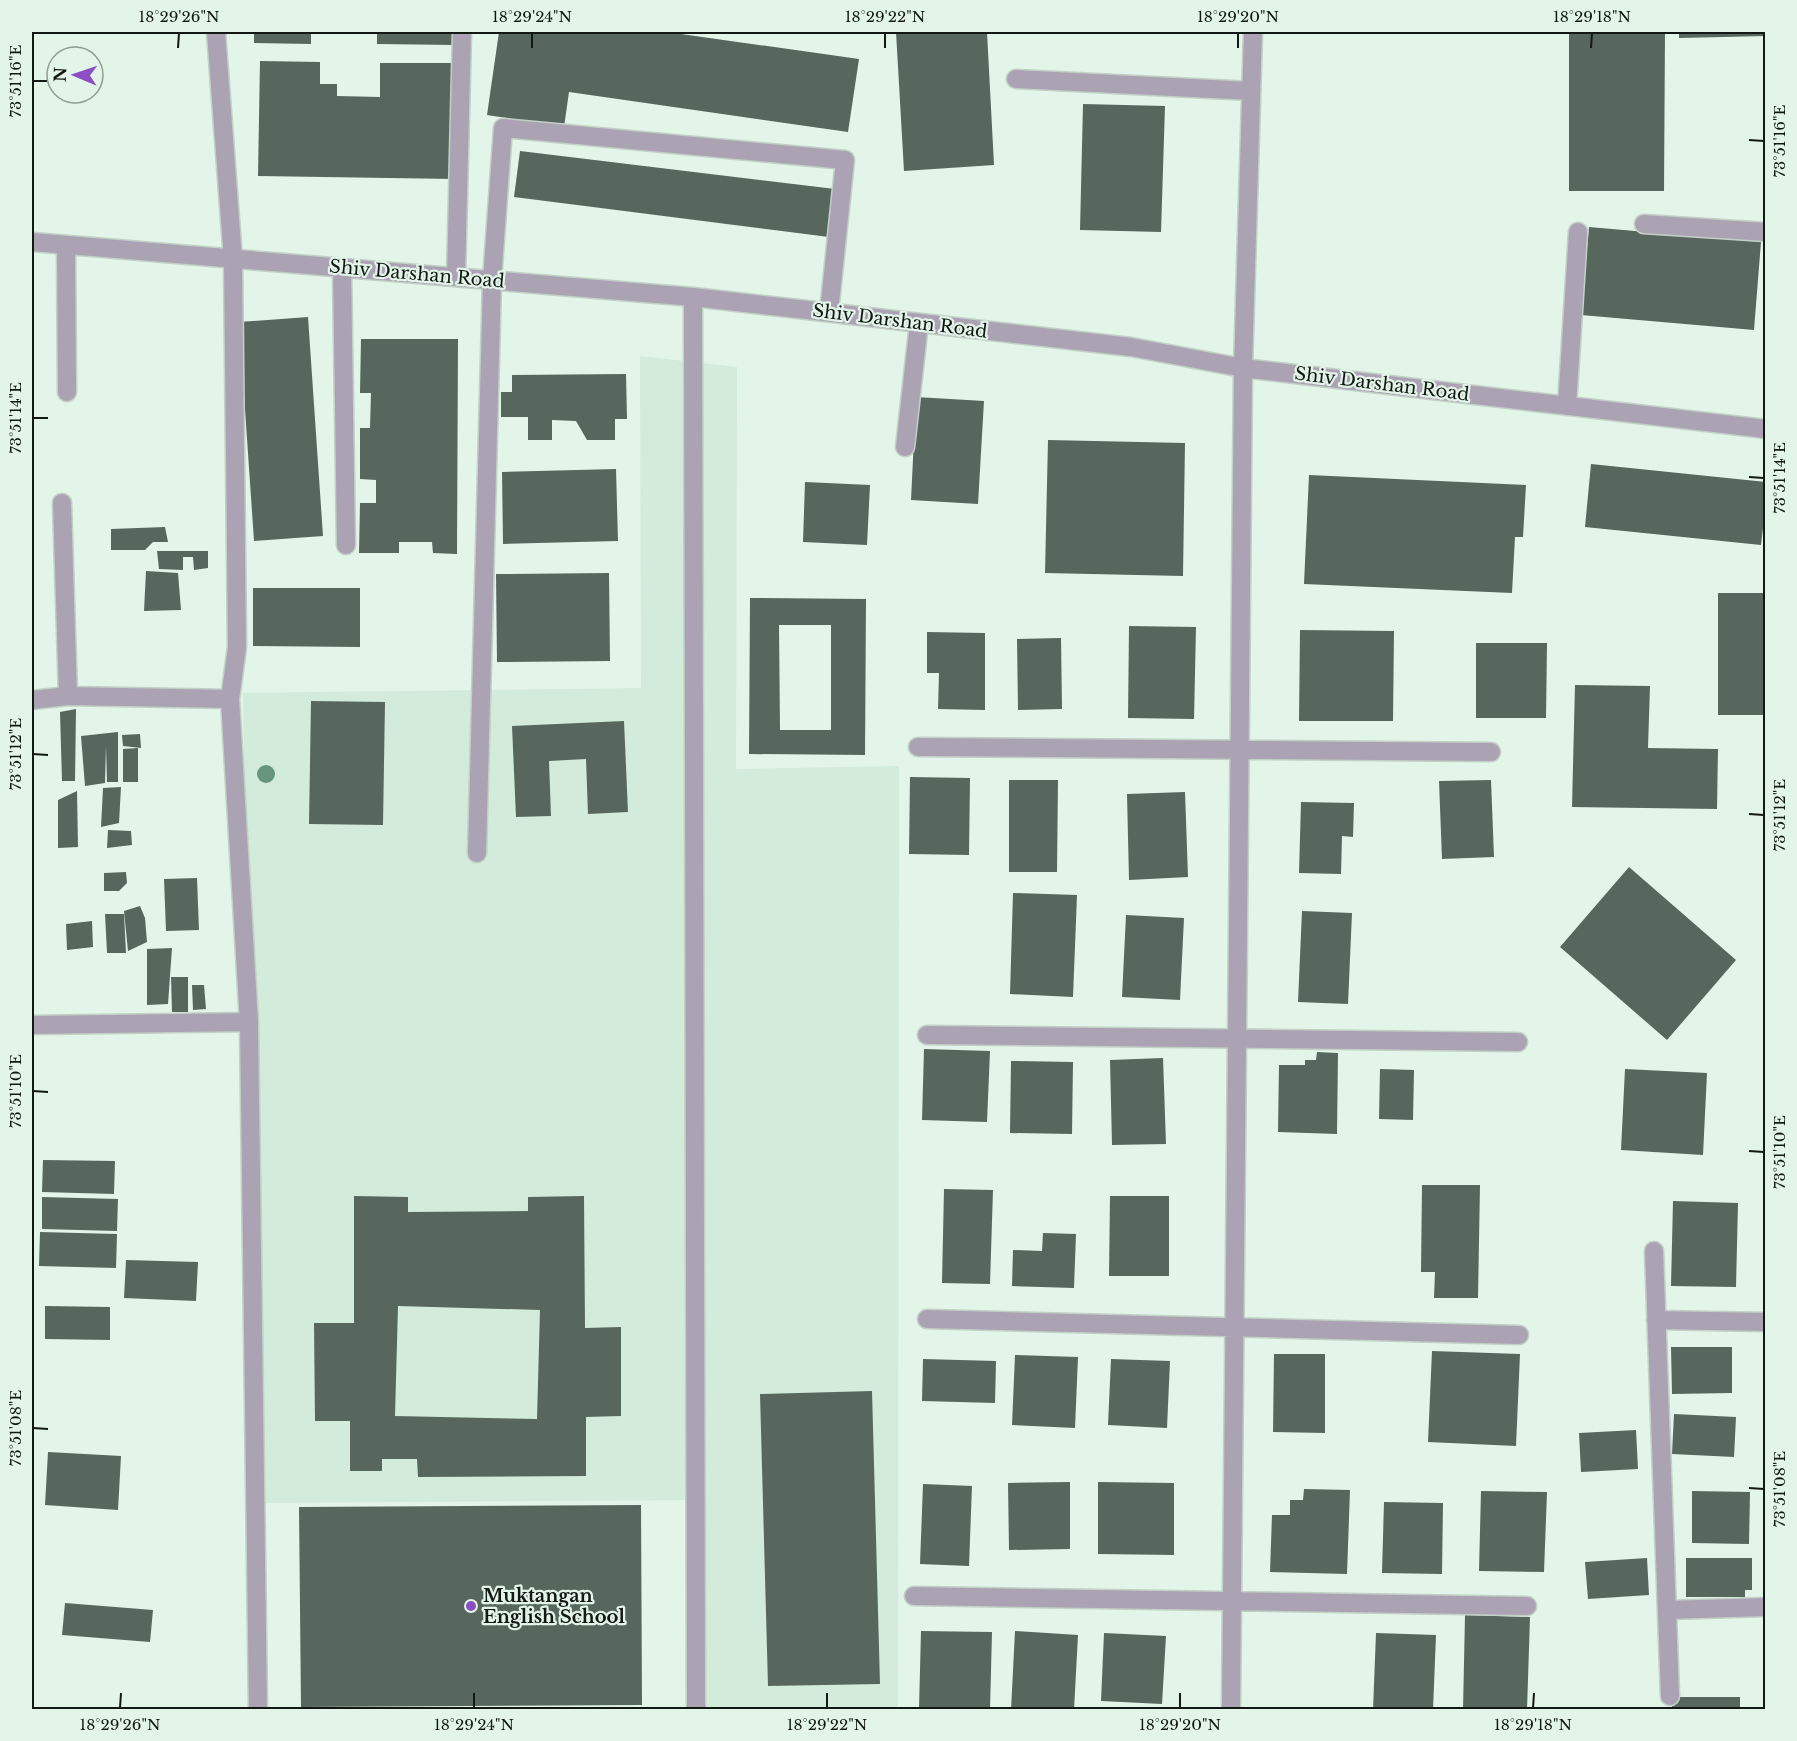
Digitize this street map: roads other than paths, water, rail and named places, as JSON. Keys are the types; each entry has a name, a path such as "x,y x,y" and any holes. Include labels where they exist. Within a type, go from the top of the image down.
{"street":[{"path":"216,32 233,259 237,646 230,699 249,1022 258,1710"},
{"path":"456,277 462,32"},
{"path":"1231,1710 1243,368 1253,32"},
{"path":"1016,79 1251,91"},
{"path":"477,853 492,280 503,128 845,160 829,312"},
{"path":"1644,224 1766,232"},
{"path":"1567,406 1578,232"},
{"name":"Shiv Darshan Road","path":"32,242 693,297 1131,347 1243,368 1766,429"},
{"path":"66,245 67,392"},
{"path":"342,268 346,545"},
{"path":"693,297 696,1710"},
{"path":"905,447 919,323"},
{"path":"62,503 68,696"},
{"path":"32,700 68,696 230,699"},
{"path":"918,747 1491,752"},
{"path":"32,1025 249,1022"},
{"path":"927,1035 1518,1042"},
{"path":"1653,1251 1670,1696"},
{"path":"927,1319 1519,1335"},
{"path":"1656,1320 1766,1322"},
{"path":"914,1596 1527,1606"},
{"path":"1667,1610 1766,1607"}],"place":[{"name":"Muktangan English School","path":"471,1606"}]}
